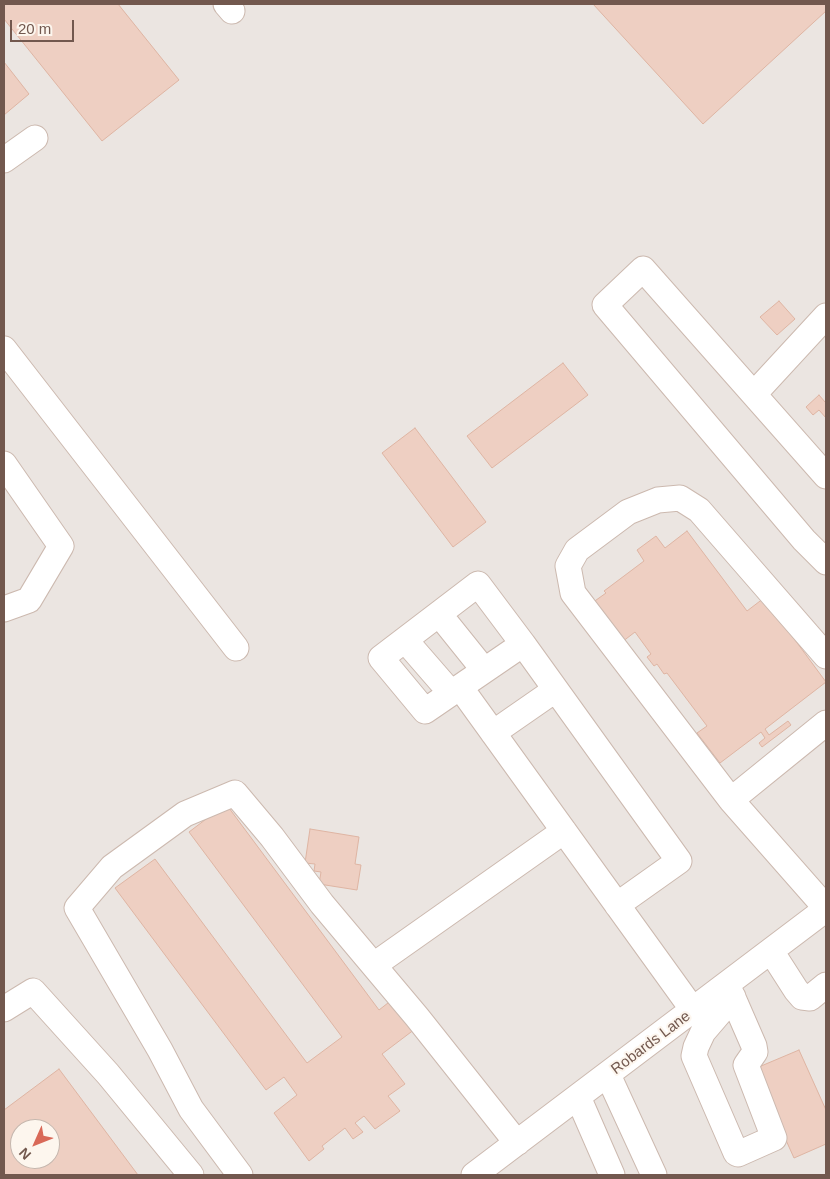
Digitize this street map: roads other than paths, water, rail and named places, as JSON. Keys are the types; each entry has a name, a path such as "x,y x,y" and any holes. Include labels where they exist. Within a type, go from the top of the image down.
{"street":[{"path":"4,160 35,138"},
{"path":"826,476 642,269 605,305 804,540 826,562"},
{"path":"754,394 826,316"},
{"path":"4,349 236,648"},
{"path":"4,464 61,546 30,600 4,609"},
{"path":"826,656 699,510 680,498 658,500 628,512 577,550 568,566 573,593 731,800 826,908"},
{"path":"522,644 425,711 381,658 478,584 556,690 679,861 618,905"},
{"path":"438,614 484,670"},
{"path":"455,690 493,733 693,1010"},
{"path":"493,733 556,690"},
{"path":"731,800 826,724"},
{"path":"240,1175 191,1109 160,1050 77,908 112,867 185,814 235,793 272,837 322,904 374,965 517,1143"},
{"path":"374,965 564,831"},
{"name":"Robards Lane","path":"474,1175 693,1010 730,991 771,951 826,908"},
{"path":"771,951 802,997 810,998 826,985"},
{"path":"4,1009 33,991 108,1074 191,1175"},
{"path":"730,991 755,1050 746,1065 774,1138 738,1154 694,1056 703,1032 730,991"},
{"path":"608,1075 654,1175"},
{"path":"578,1097 612,1175"}]}
